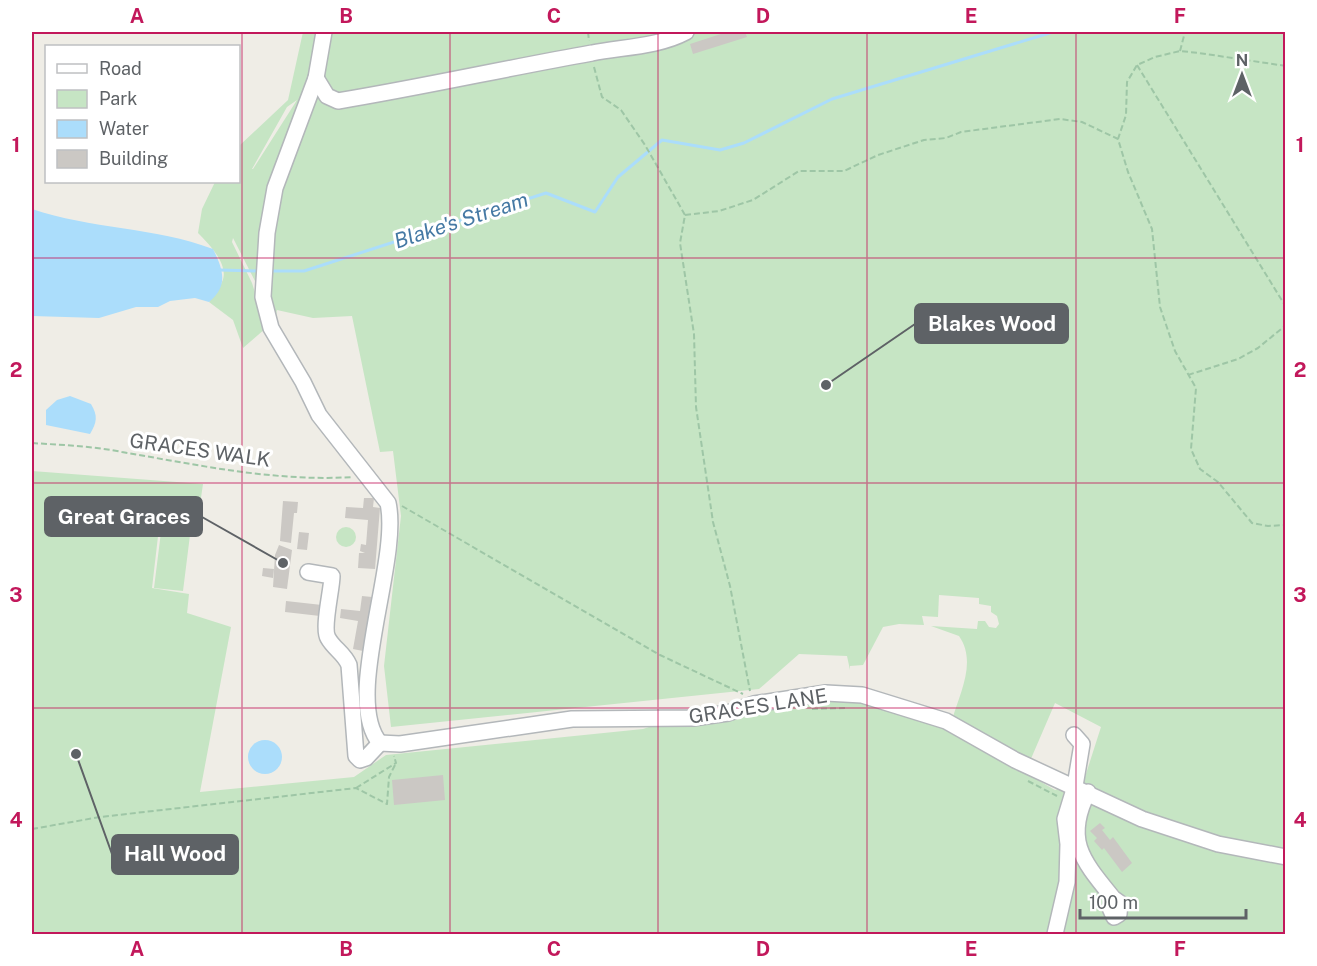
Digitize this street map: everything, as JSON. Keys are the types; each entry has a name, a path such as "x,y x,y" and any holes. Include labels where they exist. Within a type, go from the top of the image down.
{"street":[{"path":"308,572 332,576 326,630 328,639 342,652 349,664 356,756 360,760 386,744 372,733 368,707 372,638 386,562 390,512 386,498 319,415 303,382 271,328 262,297 267,233 275,188 316,78 324,32"},
{"path":"316,78 327,96 338,101 437,85 591,53 644,45 686,32"},
{"name":"GRACES LANE","path":"386,744 573,719 693,718 728,713 754,704 826,693 861,695 913,708 946,721 1015,760 1082,789 1142,819 1218,844 1286,857"},
{"path":"1074,735 1082,744 1082,789 1076,821 1076,839 1083,860 1113,898"},
{"path":"1055,934 1067,882 1068,844 1065,819 1082,789"}],"path":[{"path":"398,503 660,655 752,698 730,586 712,522 696,407 694,334 680,243 685,215 645,145 621,110 602,97 596,79 588,32"},
{"path":"1180,51 1185,32"},
{"path":"1286,66 1180,51 1155,57 1137,65 1127,82 1126,115 1118,139 1128,172 1152,229 1160,307 1175,351 1196,388 1191,449 1200,469 1218,482 1252,523 1268,526 1286,525"},
{"path":"1137,65 1286,307"},
{"path":"685,215 719,211 753,200 799,171 844,171 878,155 924,140 946,138 961,132 1060,119 1082,122 1118,139"},
{"path":"1188,375 1238,359 1258,348 1286,325"},
{"name":"GRACES WALK","path":"32,442 121,451 174,462 254,473 352,478 363,471"},
{"path":"787,699 794,708 850,708"},
{"path":"386,744 396,763"},
{"path":"356,788 387,804 389,777 396,763"},
{"path":"32,829 100,817 356,788 396,763"},
{"path":"1023,779 1061,798"}],"green space":[{"path":"303,32 1285,32 1285,934 32,934 32,471 203,484 197,525 160,519 152,588 189,594 187,613 231,627 200,792 354,777 386,755 643,729 661,723 747,708 807,701 866,703 914,715 956,733 1055,790 1084,780 1101,727 1055,703 1030,761 952,720 965,677 967,656 959,636 931,626 977,629 978,621 985,621 989,627 996,628 999,624 997,616 991,612 991,606 979,604 979,598 939,595 938,617 922,616 924,625 899,624 883,627 863,665 850,666 850,670 847,656 799,654 759,689 391,727 384,666 401,516 393,451 380,452 352,316 313,318 277,310 275,320 233,238 232,242 252,283 266,328 243,348 233,320 209,302 221,285 224,275 217,255 198,233 202,209 215,183 240,183 240,145 288,100","holes":["297,100 253,169 287,107"]},
{"path":"162,524 191,527 183,591 154,588"},
{"path":"346,527 353,530 356,537 353,544 346,547 339,544 336,537 339,530"}],"water":[{"path":"32,209 77,221 168,236 213,249 221,270 222,283 209,302 195,298 170,301 158,307 136,307 99,318 32,316"},
{"path":"70,396 91,404 96,419 90,434 46,425 46,410 57,400"},
{"path":"265,740 277,745 282,757 277,769 265,774 253,769 248,757 253,745"}],"building":[{"path":"727,32 745,32 747,37 693,54 690,44"},
{"path":"364,498 374,498 373,507 380,508 375,569 358,568 359,553 365,553 360,551 361,544 366,545 368,520 345,518 346,507 363,508"},
{"path":"283,501 298,502 297,513 294,513 291,543 280,541"},
{"path":"299,532 309,533 307,550 297,549"},
{"path":"279,545 292,550 287,589 273,587 275,555"},
{"path":"263,568 274,569 273,578 262,576"},
{"path":"362,596 372,597 363,651 353,649 358,621 340,618 341,609 360,611"},
{"path":"286,601 322,605 320,616 285,612"},
{"path":"443,775 445,800 394,805 392,780"},
{"path":"1100,823 1105,828 1102,830 1110,840 1113,837 1132,863 1122,872 1104,848 1102,850 1094,841 1097,838 1090,831"}],"waterway":[{"name":"Blake's Stream","path":"271,271 304,271 546,193 595,212 618,177 662,140 720,150 744,143 832,99 1053,32"},
{"name":"Blake's Stream","path":"220,270 261,271"}],"place":[{"name":"Blakes Wood","path":"826,385"},
{"name":"Great Graces","path":"283,563"},
{"name":"Hall Wood","path":"76,754"}]}
